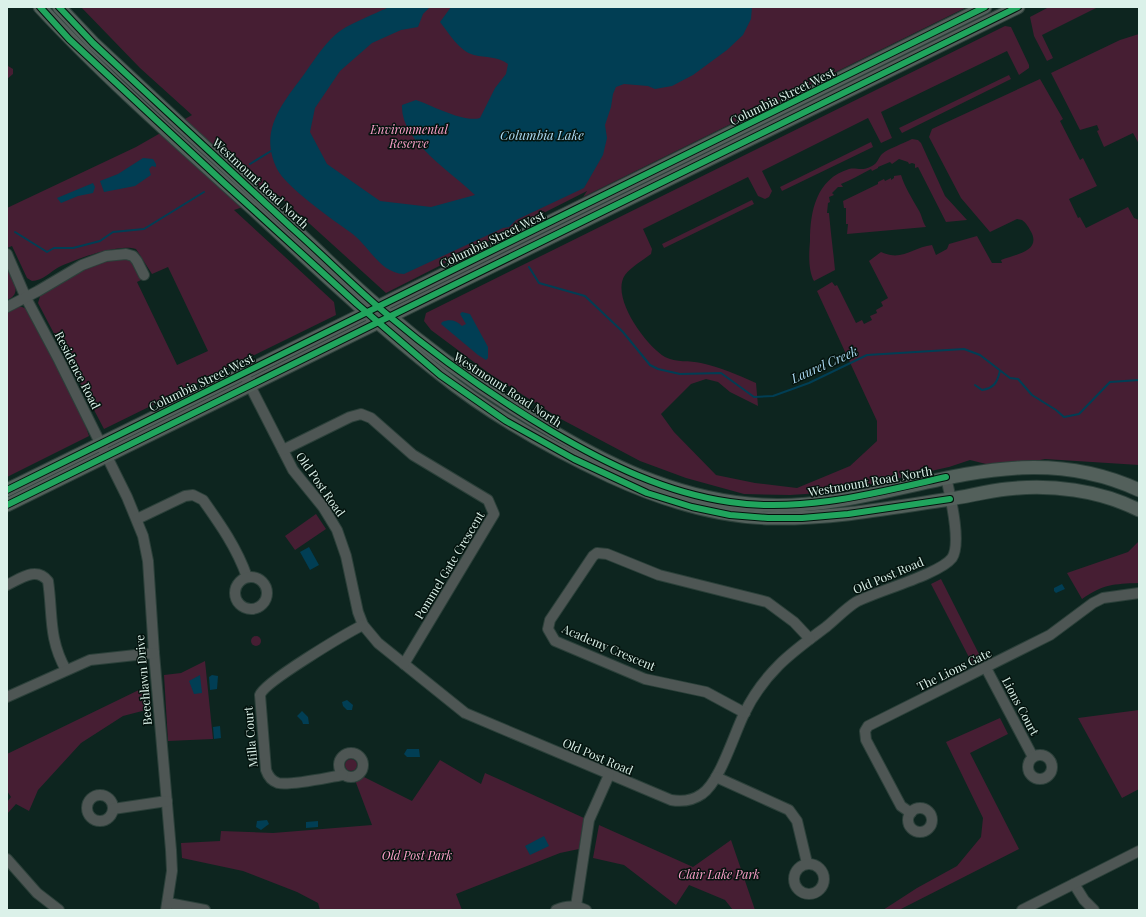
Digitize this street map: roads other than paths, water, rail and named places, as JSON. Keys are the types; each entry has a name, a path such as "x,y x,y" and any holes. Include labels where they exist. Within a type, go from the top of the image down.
{"main road":[{"name":"Westmount Road North","path":"40,7 69,39 384,319 440,375 506,421 574,459 654,495 692,507 730,515 768,518 802,518 848,514 950,499 1005,489 1038,487 1094,494 1124,503 1139,510"},
{"name":"Westmount Road North","path":"59,7 93,43 372,309"},
{"name":"Columbia Street West","path":"247,379 372,309 551,223 986,7"},
{"name":"Columbia Street West","path":"7,505 103,450 247,379 384,319 1018,7"},
{"name":"Westmount Road North","path":"384,319 490,392 581,448 615,466 658,484 707,498 732,503 765,506 802,504 846,498 946,477 988,470 1021,467 1053,468 1109,478 1139,490"},
{"name":"Columbia Street West","path":"7,490 103,450"}],"street":[{"name":"Residence Road","path":"7,254 26,298 62,365 103,450"},
{"path":"7,306 26,298 82,264 106,256 126,254 133,256 144,275"},
{"name":"Old Post Road","path":"247,379 293,470 323,508 337,530 346,556 358,612 363,625 378,643 465,713 609,775 671,800 681,802 690,800 703,793 716,777 759,686 780,664 854,604 870,595 930,572 952,558 955,550 956,535 946,477"},
{"name":"Pommel Gate Crescent","path":"283,450 361,414 371,418 413,455 488,500 492,506 494,514 404,664"},
{"name":"Beechlawn Drive","path":"103,450 137,519 148,561 172,871 167,906"},
{"path":"137,519 185,496 199,497 203,500 229,538 241,558 247,577"},
{"name":"Academy Crescent","path":"745,713 706,692 645,679 555,641 548,630 550,620 593,556 597,553 607,554 659,576 767,602 794,622 810,639"},
{"path":"7,585 32,573 39,574 48,581 50,622 54,644 66,670"},
{"name":"The Lions Gate","path":"911,813 901,806 866,740 865,731 868,726 1050,635 1093,603 1103,598 1139,593"},
{"name":"Milla Court","path":"343,775 288,784 277,782 269,776 265,765 260,696 264,688 286,672 338,638 363,625"},
{"path":"7,697 90,660 154,653"},
{"name":"Lions Court","path":"986,668 1033,757"},
{"path":"576,906 589,820 609,775"},
{"path":"716,777 789,810 797,821 807,863"},
{"path":"113,808 167,801"},
{"path":"1022,910 1139,851"},
{"path":"7,859 37,894 59,910"},
{"path":"1074,884 1084,900 1094,910"},
{"path":"167,906 205,910"},
{"path":"556,910 566,906 576,906 586,910"}],"water":[{"name":"Columbia Lake","path":"389,7 430,7 423,14 418,27 401,30 372,43 340,71 315,108 310,132 327,164 380,201 431,207 475,195 441,166 418,143 409,131 404,118 402,105 416,100 457,116 473,119 480,118 495,88 506,74 508,64 496,58 474,55 459,46 440,22 451,7 752,7 751,19 743,35 727,50 693,75 672,86 655,89 648,86 624,84 616,87 605,125 607,138 603,155 584,188 516,220 509,227 503,228 404,274 388,269 381,264 357,237 310,203 290,185 277,169 272,155 270,142 272,129 281,106 315,58 327,44 335,35 346,27"},
{"path":"143,158 153,159 156,164 156,167 152,166 149,169 151,175 135,186 104,192 100,181 118,174"},
{"path":"93,183 95,187 93,193 78,196 61,203 57,198"},
{"path":"462,312 470,314 488,347 488,358 486,360 441,324 442,322 450,320 457,322 462,326 466,324 460,314"},
{"path":"309,547 319,565 310,570 300,552"},
{"path":"1062,584 1065,589 1056,593 1054,588"},
{"path":"200,675 202,693 194,694 189,681"},
{"path":"212,675 218,676 217,689 210,690 209,677"},
{"path":"347,700 353,705 352,710 347,710 343,706 342,702"},
{"path":"302,711 308,717 309,724 303,724 297,716"},
{"path":"220,726 221,738 214,739 213,727"},
{"path":"407,749 419,749 420,757 407,757 404,754"},
{"path":"267,820 269,824 261,830 256,827 257,821"},
{"path":"318,821 318,827 306,828 306,822"},
{"path":"544,836 549,846 530,855 525,846"}],"waterway":[{"path":"250,164 271,151"},
{"path":"15,232 47,252 54,248 73,248 100,241 113,232 144,229 204,192"},
{"name":"Laurel Creek","path":"529,267 539,283 585,296 623,332 650,365 658,369 680,374 721,373 754,397 773,396 809,383 867,355 964,349 980,355 1010,378 1018,379 1032,395 1056,410 1064,417 1079,414 1110,382 1139,380"},
{"path":"975,385 982,390 989,388 998,379 1000,371"}],"park label":[{"name":"Environmental Reserve","path":"409,136"},
{"name":"Old Post Park","path":"417,855"},
{"name":"Clair Lake Park","path":"719,874"}]}
